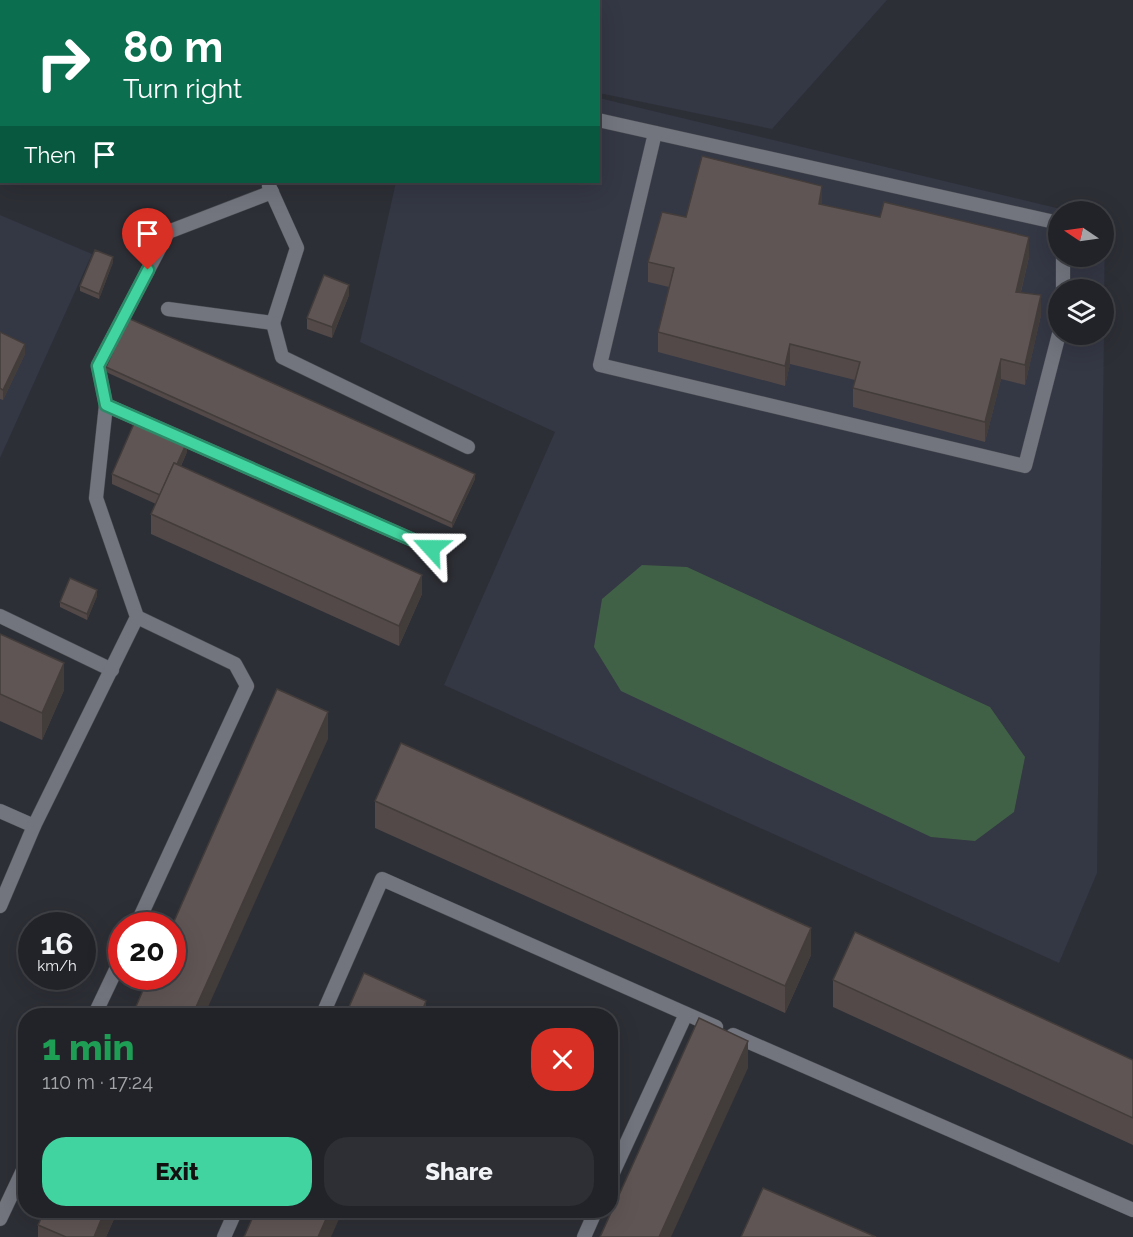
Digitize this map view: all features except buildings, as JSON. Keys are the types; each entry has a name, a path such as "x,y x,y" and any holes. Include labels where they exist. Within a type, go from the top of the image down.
{"lane":[{"path":"600,120 1048,221"},
{"path":"655,133 600,365 1025,466 1056,345"},
{"path":"0,906 34,826 137,616 96,498 106,405 98,366 168,232 268,185 297,248 273,323 282,357 468,447"},
{"path":"168,309 273,323"},
{"path":"106,405 431,548"},
{"path":"0,615 112,670"},
{"path":"137,616 235,664 247,686 142,912"},
{"path":"0,811 34,826"},
{"path":"326,1008 382,879 1133,1210"},
{"path":"98,1008 108,986"},
{"path":"618,1162 686,1014"},
{"path":"0,1220 18,1181"},
{"path":"224,1237 232,1218"},
{"path":"584,1237 592,1218"}],"shaded area":[{"path":"600,0 887,0 772,129 600,93"},
{"path":"600,98 1048,206 1048,267 1104,267 1104,279 1048,279 1048,345 1104,345 1097,873 1059,963 444,685 555,432 360,342 396,183 600,183"},
{"path":"0,215 92,254 0,458"}],"green space":[{"path":"642,565 687,567 990,707 1025,757 1014,812 975,841 931,837 621,691 594,647 602,599"}],"route":[{"path":"148,270 98,366 106,405 431,548"}]}
